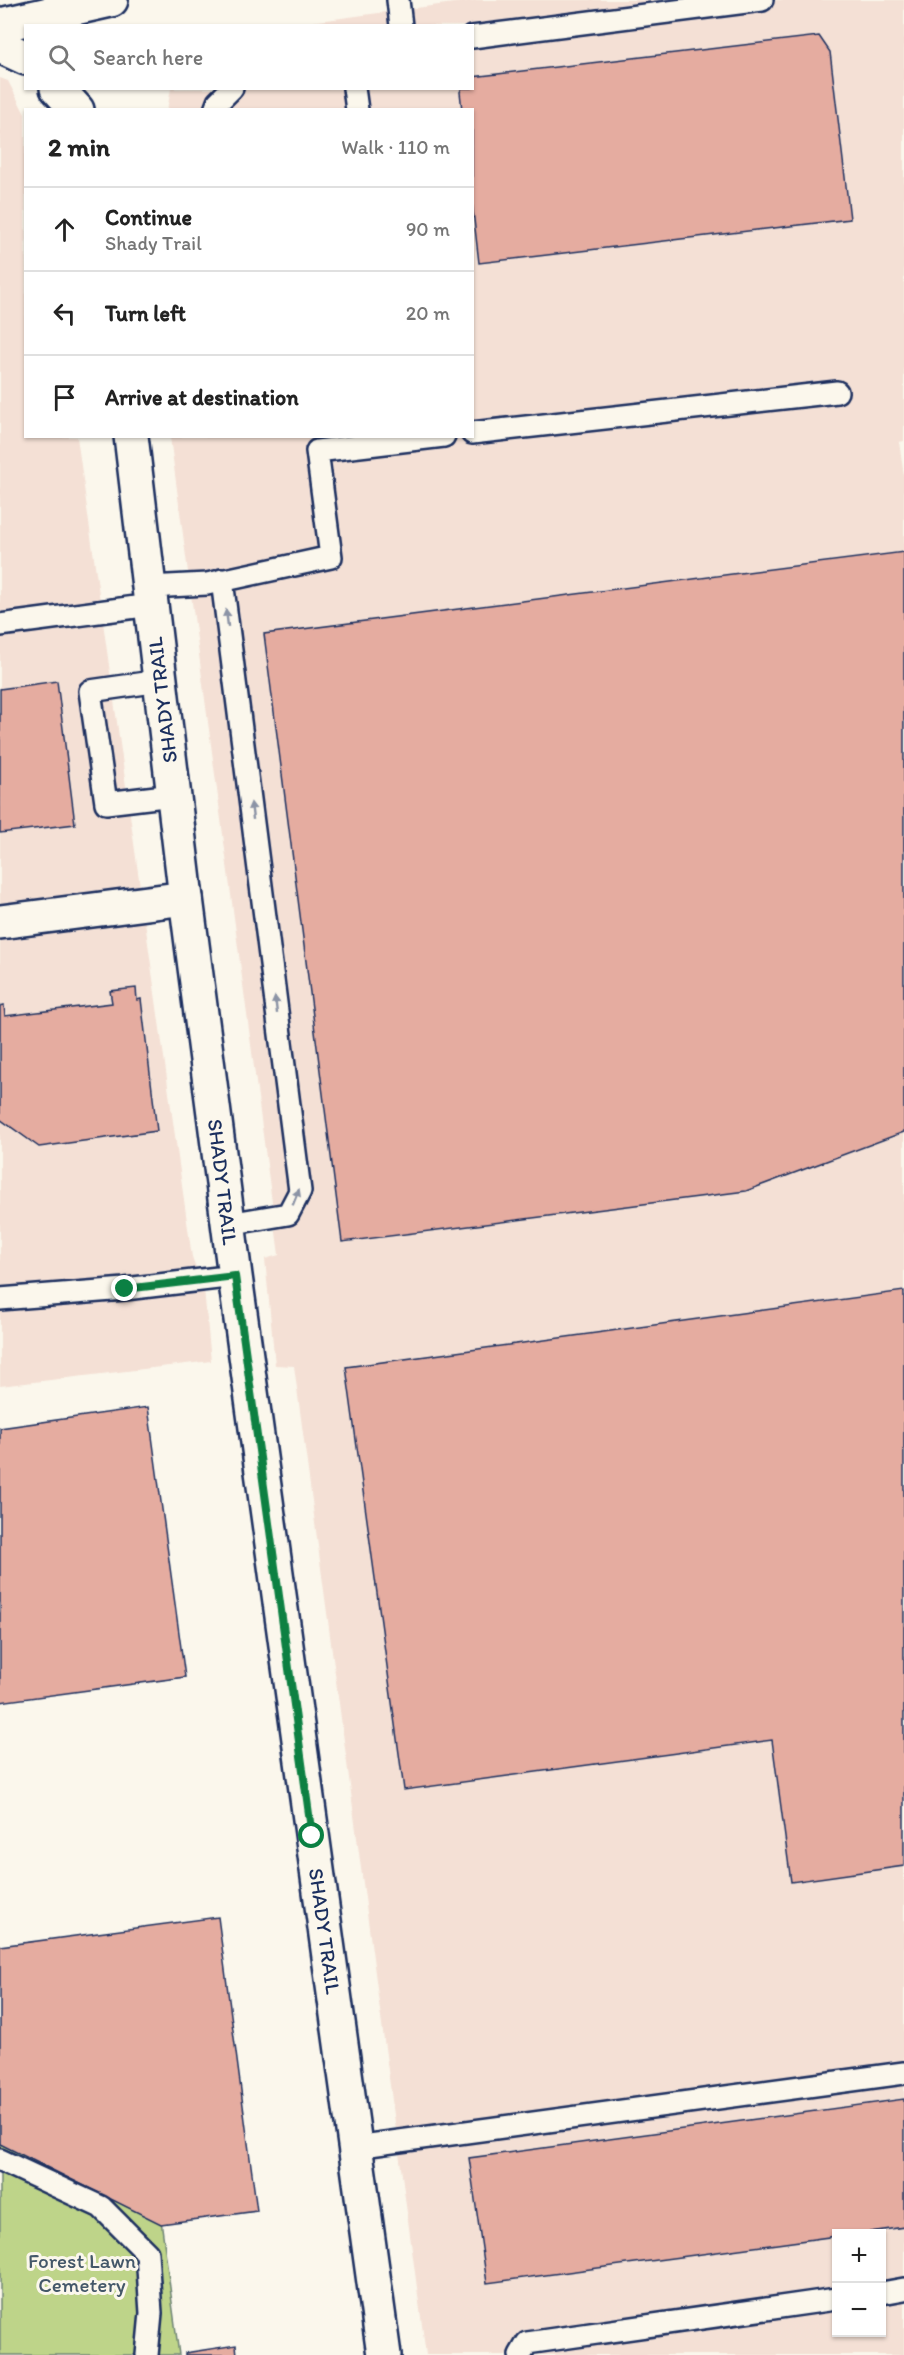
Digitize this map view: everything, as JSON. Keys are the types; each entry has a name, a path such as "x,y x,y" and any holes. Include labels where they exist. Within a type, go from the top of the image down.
{"street":[{"path":"0,25 111,0"},
{"path":"103,24 111,0"},
{"path":"0,46 24,56"},
{"path":"59,90 75,108"},
{"path":"91,90 92,108"},
{"name":"SHADY TRAIL","path":"131,438 173,795 228,1224 384,2355"},
{"path":"0,922 186,898"}],"lane":[{"path":"398,0 401,24"},
{"path":"474,37 762,0"},
{"path":"216,108 218,102 230,90"},
{"path":"354,90 357,108"},
{"path":"474,433 837,392"},
{"path":"0,625 150,596 331,556 317,451 427,438"},
{"path":"222,580 300,1191 288,1214 228,1224"},
{"path":"160,681 90,691 106,803 173,795"},
{"path":"0,1299 125,1289 235,1276"},
{"path":"355,2147 904,2073"},
{"path":"0,2160 101,2206 147,2253 151,2313 147,2355"},
{"path":"886,2292 904,2289"},
{"path":"520,2355 528,2343 832,2300"}],"shaded area":[{"path":"476,0 904,0 904,441 899,442 904,476 904,2355 426,2355 294,1366 275,1365 265,1259 279,1255 170,438 474,438 474,108 167,108 171,90 474,90 474,24 296,24"},
{"path":"0,78 8,81 24,112 24,438 77,438 192,1257 204,1289 211,1361 0,1386"}],"green space":[{"name":"Forest Lawn Cemetery","path":"0,2140 161,2220 179,2355 0,2355"}],"building":[{"path":"819,36 830,52 850,219 479,263 474,219 474,108 462,108 460,92 461,90 474,90 474,77"},
{"path":"904,552 904,1132 746,1191 342,1242 264,634"},
{"path":"57,681 75,824 0,833 0,689"},
{"path":"136,988 137,1000 141,999 157,1131 39,1147 0,1119 0,1006 4,1005 5,1016 112,1003 110,991"},
{"path":"904,1291 904,1866 791,1882 772,1740 404,1790 346,1367"},
{"path":"148,1407 185,1677 0,1702 0,1428"},
{"path":"218,1917 257,2211 161,2224 0,2144 0,1946"},
{"path":"904,2099 904,2227 886,2230 832,2229 832,2237 487,2283 469,2158"},
{"path":"236,2345 237,2355 185,2355 185,2353"}],"route":[{"path":"125,1289 235,1276 312,1836"}]}
